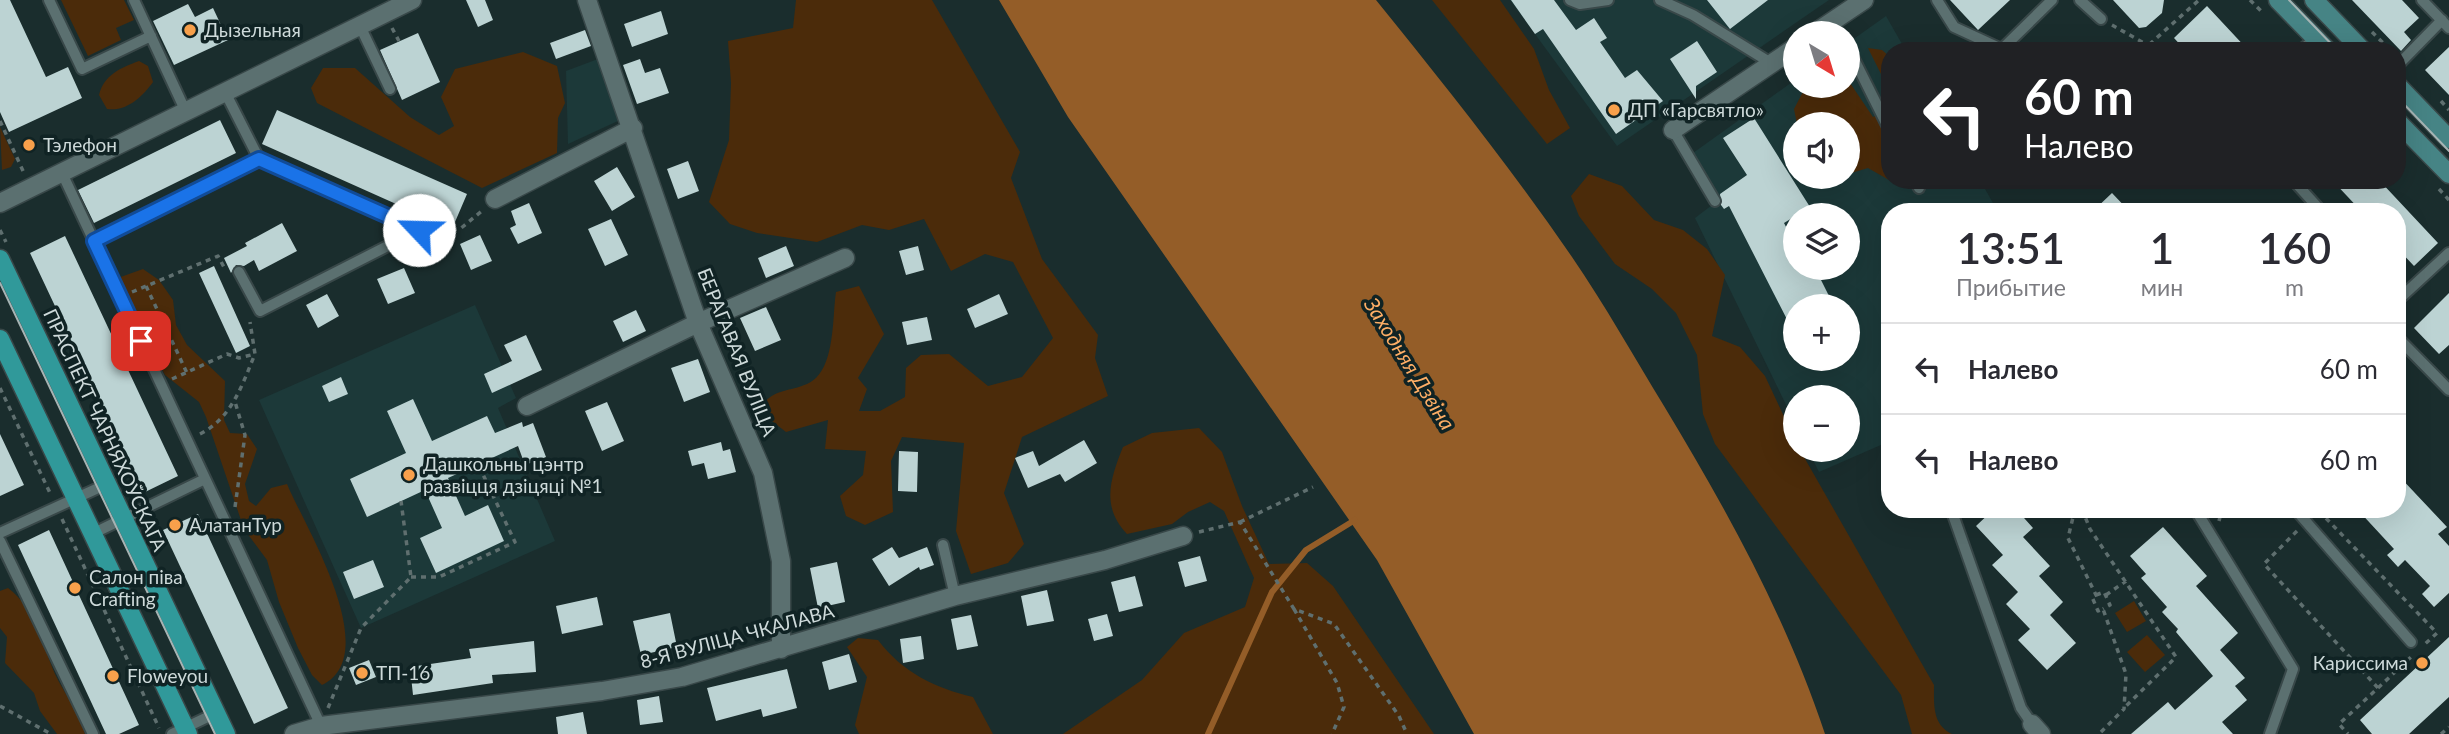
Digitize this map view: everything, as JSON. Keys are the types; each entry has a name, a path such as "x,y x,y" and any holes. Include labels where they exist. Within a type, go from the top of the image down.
{"main road":[{"path":"2278,0 2319,42"},
{"path":"2314,0 2355,42"},
{"path":"2406,94 2449,139"},
{"path":"2406,130 2449,174"},
{"name":"ПРАСПЕКТ ЧАРНЯХОЎСКАГА","path":"0,258 226,734"},
{"path":"0,339 182,732"}],"street":[{"path":"0,203 412,0"},
{"name":"БЕРАГАВАЯ ВУЛІЦА","path":"587,0 698,323 763,473 780,561 781,649"},
{"path":"1841,21 1864,0"},
{"path":"2323,42 2334,20"},
{"path":"1673,130 1783,55"},
{"path":"495,199 633,128"},
{"path":"527,405 698,323 845,258"},
{"name":"8-Я ВУЛІЦА ЧКАЛАВА","path":"294,734 602,691 682,677 955,596 1105,560 1183,536"}],"lane":[{"path":"49,0 82,69 151,36"},
{"path":"134,0 186,111"},
{"path":"1570,0 1580,4 1608,0"},
{"path":"1660,0 1693,15 1771,63"},
{"path":"1937,0 1954,27 1987,42"},
{"path":"2012,42 2052,0"},
{"path":"2080,0 2101,19"},
{"path":"2406,58 2445,24 2422,0"},
{"path":"360,26 390,89"},
{"path":"1860,71 1881,113"},
{"path":"225,92 259,159 419,230"},
{"path":"1673,130 1716,201"},
{"path":"94,241 259,159"},
{"path":"62,173 323,730"},
{"path":"2301,189 2314,203"},
{"path":"234,274 260,311 419,230"},
{"path":"2406,293 2449,253"},
{"path":"2406,346 2449,390"},
{"path":"92,534 205,479"},
{"path":"0,533 107,484"},
{"path":"1954,518 2021,708 2036,729"},
{"path":"2201,518 2293,669 2270,734"},
{"path":"2303,518 2411,642"},
{"path":"0,541 93,734"},
{"path":"943,545 955,596"},
{"path":"182,732 216,713"}],"path":[{"path":"2151,42 2199,0"},
{"path":"2101,19 2143,42"},
{"path":"0,121 27,180"},
{"path":"419,230 444,232 460,229 495,199"},
{"path":"121,298 218,256 234,274"},
{"path":"146,286 187,373"},
{"path":"187,440 210,429 235,402 255,354 250,318 260,311"},
{"path":"161,384 228,354 239,358 255,354"},
{"path":"0,388 162,734"},
{"path":"228,526 235,510 245,435 235,402"},
{"path":"323,730 361,628 411,577 439,578 515,542 478,464"},
{"path":"1183,536 1240,522 1313,487"},
{"path":"401,501 411,577"},
{"path":"2076,518 2068,538 2096,596"},
{"path":"2084,518 2176,657 2099,734"},
{"path":"1240,522 1338,683 1344,707 1332,734"},
{"path":"2306,522 2264,564 2378,688 2339,724 2348,734"},
{"path":"2106,595 2126,581"},
{"path":"2104,592 2106,595 2110,605 2098,611 2092,597 2104,592"},
{"path":"1294,609 1334,624 1399,716 1407,734"},
{"path":"2103,609 2126,674 2124,709"},
{"path":"0,706 51,734"},
{"path":"2441,734 2449,727"}],"shaded area":[{"path":"61,0 124,0 134,20 116,28 121,40 88,56"},
{"path":"796,0 932,0 1020,152 1011,178 1042,259 1098,335 1095,358 1108,396 1022,437 1004,493 1024,544 1008,563 971,574 956,531 964,443 902,437 891,461 893,512 865,525 846,516 840,496 863,475 866,451 825,449 828,420 786,432 768,418 763,403 779,393 807,384 816,378 823,368 831,343 836,292 859,286 884,334 858,378 867,389 859,411 880,411 905,397 906,368 921,355 949,354 988,386 1022,377 1053,338 1013,262 985,254 951,271 924,219 889,230 862,225 817,242 757,233 730,224 709,202 729,140 731,83 728,41 793,28"},
{"path":"1432,0 1500,0 1534,49 1549,90 1570,128 1547,144"},
{"path":"1510,0 1829,0 1799,21 1783,21 1783,32 1617,146"},
{"path":"1886,16 1901,42 1881,42 1881,189 1985,189 1993,203 1881,203 1881,445 1860,454 1860,385 1783,385 1783,398 1695,218 1720,199 1693,153 1783,89 1783,98 1860,98 1860,34"},
{"path":"1868,48 1881,50 1881,74"},
{"path":"523,52 557,66 565,103 558,118 557,153 482,188 317,103 311,88 323,68 355,68 410,117 439,135 454,126 441,97 455,69"},
{"path":"598,59 620,120 568,144 566,71"},
{"path":"139,61 148,66 153,82 128,105 107,109 99,95 105,82 119,70"},
{"path":"1800,98 1860,98 1873,117 1881,113 1881,175 1868,168 1860,170 1860,112 1795,112"},
{"path":"0,127 15,159 11,167 2,170"},
{"path":"1589,174 1622,186 1654,220 1683,230 1707,249 1725,275 1712,336 1740,347 1765,376 1783,414 1783,462 1807,462 1934,685 1934,706 1938,720 1945,730 1952,734 1912,734 1901,695 1715,444 1703,414 1697,355 1676,313 1652,289 1615,264 1579,216 1571,196"},
{"path":"143,269 159,280 173,300 176,325 187,345 225,381 224,420 230,433 247,434 257,449 245,484 249,501 256,506 271,488 287,484 322,557 343,619 346,646 339,669 322,685 312,675 298,648 279,602 267,560 244,529 199,402 165,375 115,279"},
{"name":"Дашкольны цэнтр развіцця дзіцяці №1","path":"475,305 516,398 498,408 555,541 361,628 259,400"},
{"path":"1199,428 1222,452 1242,506 1269,564 1307,563 1333,586 1434,734 1063,734 1142,680 1184,633 1245,607 1254,578 1224,511 1210,502 1188,512 1172,524 1127,534 1119,524 1111,503 1114,470 1123,447 1152,433"},
{"path":"1814,462 1842,462 1819,472"},
{"path":"8,588 18,596 32,617 55,674 76,710 85,734 57,734 40,711 34,693 5,663 7,637 0,628 0,591"},
{"path":"2134,601 2146,621 2127,632 2115,613"},
{"path":"2147,635 2165,655 2145,672 2127,652"},
{"path":"858,638 878,640 898,661 920,677 945,689 973,697 993,734 859,734 855,725 867,677 847,647"}],"water":[{"name":"Заходняя Дзвіна","path":"999,0 1376,0 1525,191 1608,312 1711,486 1754,566 1792,648 1825,734 1474,734 1377,560 1068,117"}],"building":[{"path":"0,0 10,0 46,77 68,67 82,98 9,132 0,112"},
{"path":"466,0 485,0 493,20 478,27"},
{"path":"1511,0 1554,0 1576,30 1594,18 1607,38 1600,42 1625,78 1637,70 1663,101 1616,134 1543,29 1535,34"},
{"path":"1707,0 1768,0 1730,29"},
{"path":"1950,0 2010,0 1978,30"},
{"path":"2113,0 2164,0 2162,13 2146,27 2139,28"},
{"path":"2352,0 2402,0 2419,18 2404,32 2411,40 2406,46 2406,42 2392,42"},
{"name":"Дызельная","path":"188,4 195,17 213,8 228,40 174,65 153,21"},
{"path":"2207,6 2241,42 2178,42 2174,38"},
{"path":"661,11 668,34 632,47 624,24"},
{"path":"585,30 591,46 556,59 550,43"},
{"path":"418,33 440,82 402,100 380,50"},
{"path":"1697,41 1717,72 1696,86 1696,99 1670,59"},
{"path":"2449,47 2449,95 2425,70"},
{"path":"640,59 645,73 660,68 669,93 637,104 623,65"},
{"path":"277,110 467,194 452,229 262,144"},
{"path":"1754,118 1783,164 1783,189 1799,189 1807,203 1783,203 1783,280 1821,280 1828,294 1783,294 1783,312 1729,206 1724,209 1721,205 1720,194 1747,175 1723,138"},
{"path":"220,120 236,153 94,223 78,190"},
{"path":"688,161 699,191 678,199 667,169"},
{"path":"617,167 635,197 612,211 594,181"},
{"path":"2340,189 2387,189 2401,203 2354,203"},
{"path":"2112,193 2121,203 2101,203"},
{"path":"529,203 542,233 518,244 510,228 516,225 511,211"},
{"path":"2406,209 2438,243 2414,266 2406,258"},
{"path":"611,219 628,255 605,266 588,229"},
{"path":"282,223 297,251 259,271 254,260 244,266 236,265 231,273 224,258"},
{"path":"480,235 492,261 471,270 460,244"},
{"path":"65,236 178,476 143,493 30,253"},
{"path":"786,246 794,266 766,278 758,258"},
{"path":"918,246 924,270 906,275 899,251"},
{"path":"214,266 250,346 236,353 199,273"},
{"path":"712,266 719,290 704,294 697,270"},
{"path":"404,268 415,293 388,304 377,279"},
{"path":"2449,293 2449,345 2439,354 2414,328"},
{"path":"327,294 339,316 318,328 306,305"},
{"path":"999,294 1008,314 975,328 967,309"},
{"path":"766,307 781,340 755,351 740,318"},
{"path":"636,310 646,331 623,342 613,321"},
{"path":"927,317 932,340 907,345 902,322"},
{"path":"526,335 542,370 492,393 484,374 512,361 504,345"},
{"path":"698,359 710,392 684,402 671,368"},
{"path":"341,377 348,394 329,402 322,386"},
{"path":"413,399 432,441 487,416 495,433 522,422 523,427 533,423 546,457 525,465 518,446 448,478 465,516 488,505 504,541 436,573 420,538 442,528 425,490 367,517 350,479 406,453 387,411"},
{"path":"607,402 624,441 602,451 585,411"},
{"path":"0,434 24,485 0,496"},
{"path":"1084,440 1097,463 1065,482 1060,474 1028,488 1015,458 1033,451 1039,466"},
{"path":"721,442 723,451 730,449 736,472 708,479 704,463 692,466 688,451"},
{"path":"899,451 918,452 917,492 898,491"},
{"path":"2406,483 2447,527 2438,534 2449,546 2449,593 2434,607 2422,594 2430,586 2405,560 2398,567 2387,555 2394,549 2365,518 2406,518"},
{"path":"198,514 288,708 254,724 163,530"},
{"path":"1984,518 2024,518 2033,528 2023,537 2050,566 2039,576 2063,602 2050,615 2076,643 2047,670 2018,640 2030,629 2006,604 2018,592 1992,565 2003,555 1976,526"},
{"path":"2163,527 2207,576 2196,586 2238,633 2220,650 2245,678 2235,686 2247,700 2222,722 2233,734 2131,734 2168,702 2175,710 2213,676 2162,612 2167,607 2141,578 2146,574 2130,556"},
{"path":"49,530 139,725 119,734 106,734 18,545"},
{"path":"892,547 899,558 927,547 934,565 920,570 919,567 889,586 872,559"},
{"path":"1200,556 1207,581 1185,587 1178,562"},
{"path":"373,560 384,587 354,599 343,572"},
{"path":"837,562 845,602 818,608 810,568"},
{"path":"1135,576 1143,606 1119,612 1111,582"},
{"path":"1047,590 1054,621 1027,626 1021,596"},
{"path":"597,597 603,625 562,634 556,606"},
{"path":"670,613 677,647 641,655 633,621"},
{"path":"1107,614 1113,636 1094,641 1088,619"},
{"path":"971,615 978,646 957,650 951,619"},
{"path":"921,636 924,659 903,663 900,639"},
{"path":"2449,637 2449,697 2409,734 2372,734 2360,720"},
{"path":"534,641 536,672 492,675 493,683 413,695 410,667 471,658 469,649"},
{"path":"849,654 857,682 829,690 822,662"},
{"name":"ТП-16","path":"369,660 376,677 356,685 349,668"},
{"path":"787,669 797,708 763,717 761,709 716,721 707,688"},
{"path":"659,696 663,722 640,725 637,700"},
{"path":"583,712 587,734 558,734 556,717"}],"waterway":[{"path":"1208,734 1272,592 1306,550 1355,520"}],"tram line":[{"path":"2289,0 2329,42"},
{"path":"2406,106 2449,151"},
{"path":"0,283 215,734"}],"place":[{"name":"Дызельная","path":"190,30"},
{"name":"ДП «Гарсвятло»","path":"1614,110"},
{"name":"Тэлефон","path":"29,145"},
{"name":"Дашкольны цэнтр развіцця дзіцяці №1","path":"409,475"},
{"name":"АлатанТур","path":"175,525"},
{"name":"Салон піва Crafting","path":"75,588"},
{"name":"Кариссима","path":"2422,663"},
{"name":"ТП-16","path":"362,673"},
{"name":"Floweyou","path":"113,676"}],"route":[{"path":"141,341 94,241 259,159 419,230"}]}
